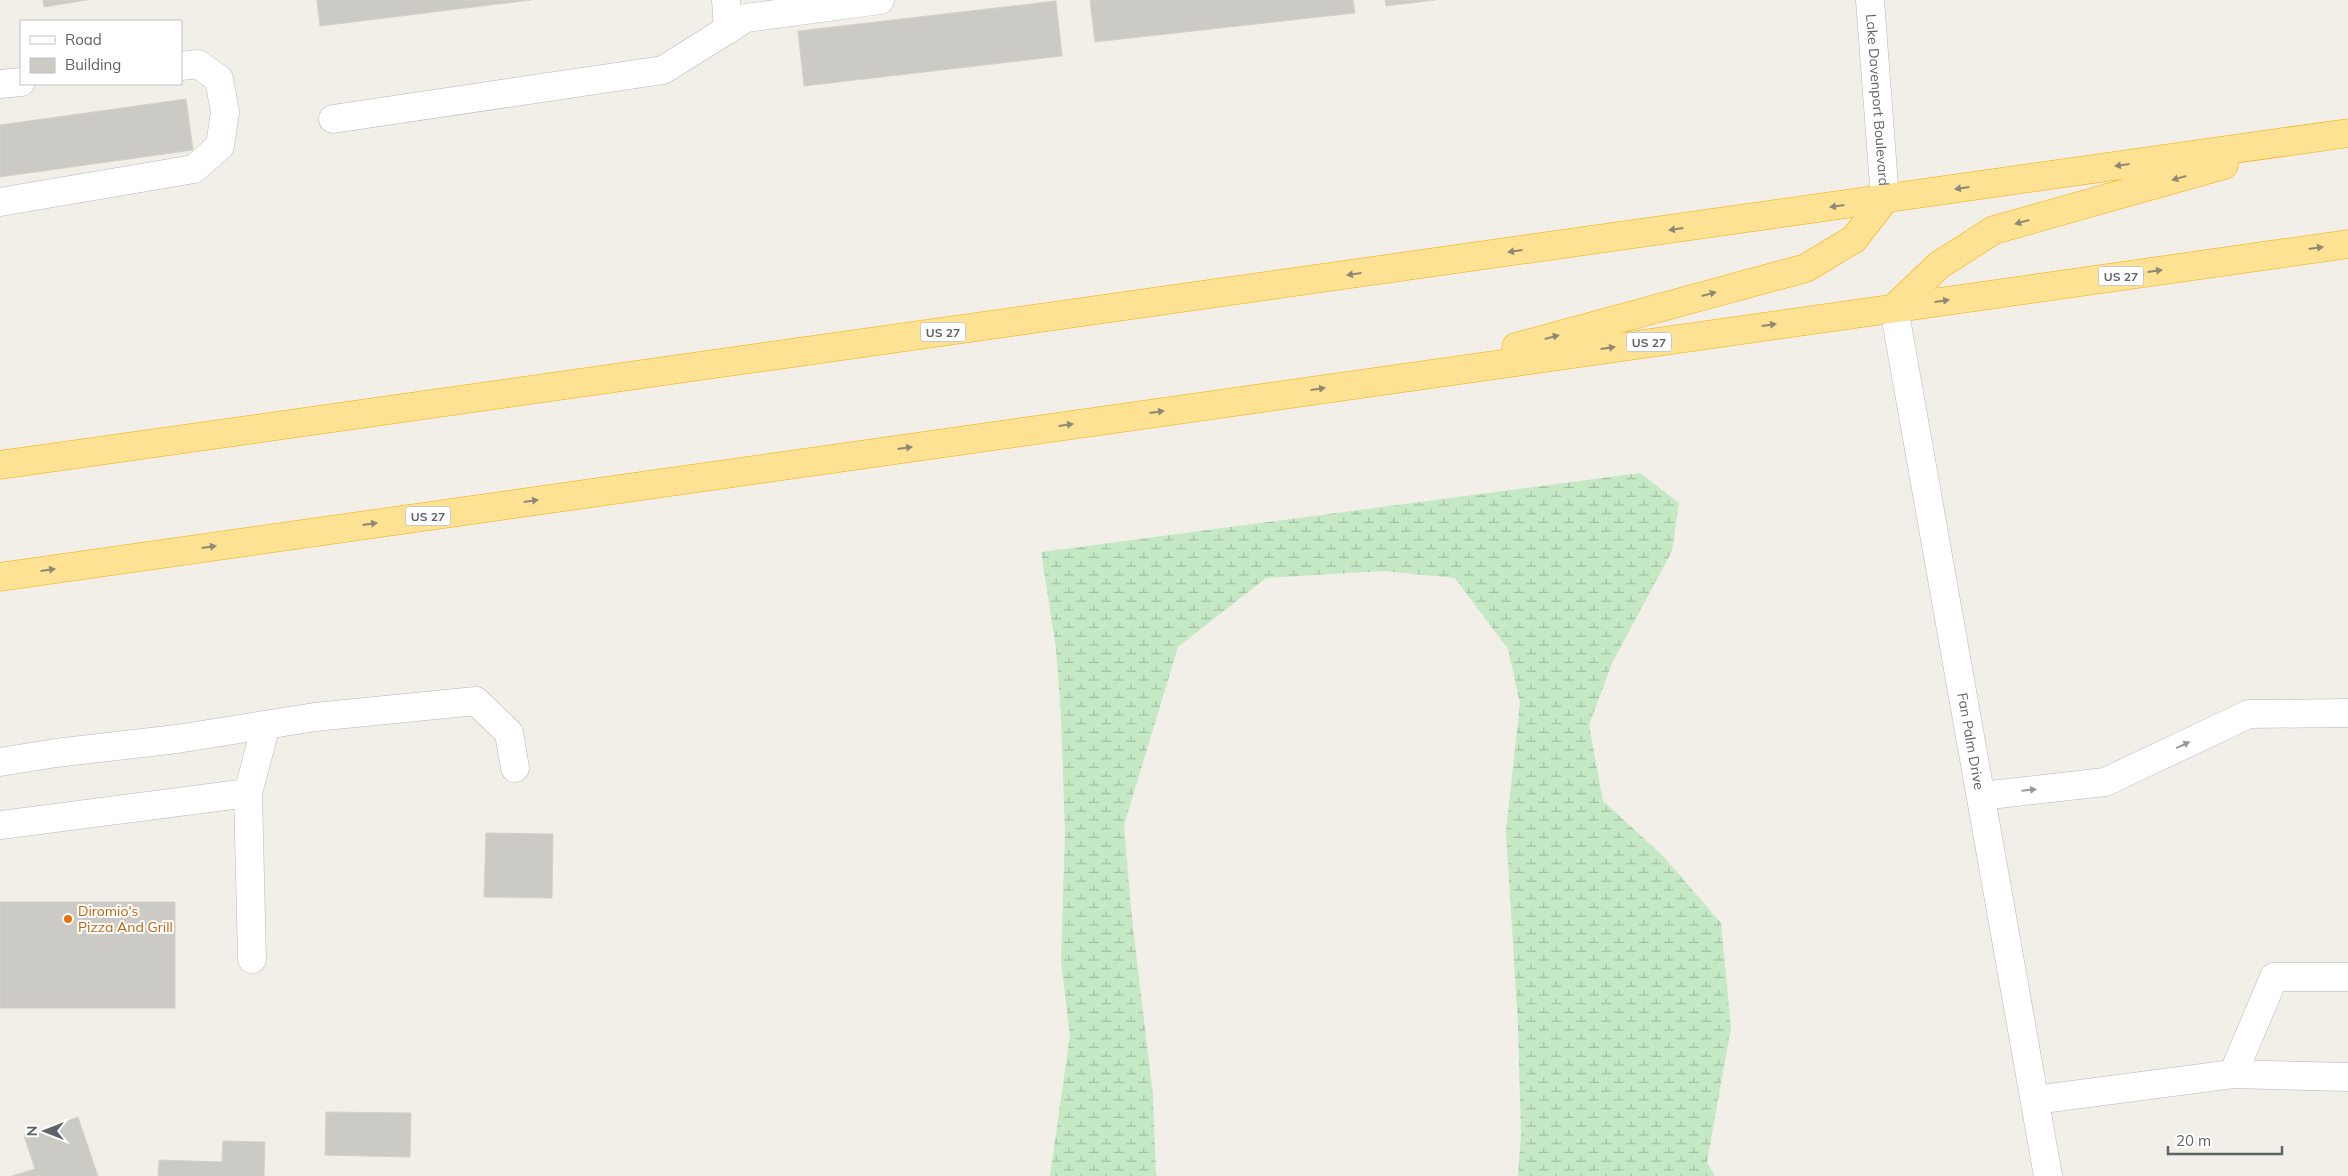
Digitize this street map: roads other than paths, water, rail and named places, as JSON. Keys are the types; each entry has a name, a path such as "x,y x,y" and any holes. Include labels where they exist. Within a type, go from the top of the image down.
{"highway":[{"name":"US 27","path":"0,465 2337,135"},
{"path":"1894,308 1939,265 1994,230 2337,135"},
{"path":"1404,377 1806,268 1854,239 1885,199"},
{"name":"US 27","path":"0,577 2348,244"}],"street":[{"path":"726,0 728,30"},
{"path":"333,119 663,70 746,18 847,2 880,0"},
{"name":"Lake Davenport Boulevard","path":"1870,0 1885,199"},
{"path":"0,202 194,169 220,146 226,112 218,78 198,64 182,66"},
{"path":"0,84 20,82"},
{"name":"Fan Palm Drive","path":"1894,308 2048,1176"},
{"path":"0,762 325,716 476,701 509,732 515,768"},
{"path":"1981,796 2105,782 2249,714 2348,713"},
{"path":"252,959 248,793 266,725"},
{"path":"0,825 248,793"},
{"path":"2233,1074 2274,977 2348,977"},
{"path":"2035,1100 2233,1074 2348,1077"}],"place":[{"name":"Diromio's Pizza And Grill","path":"68,919"}]}
